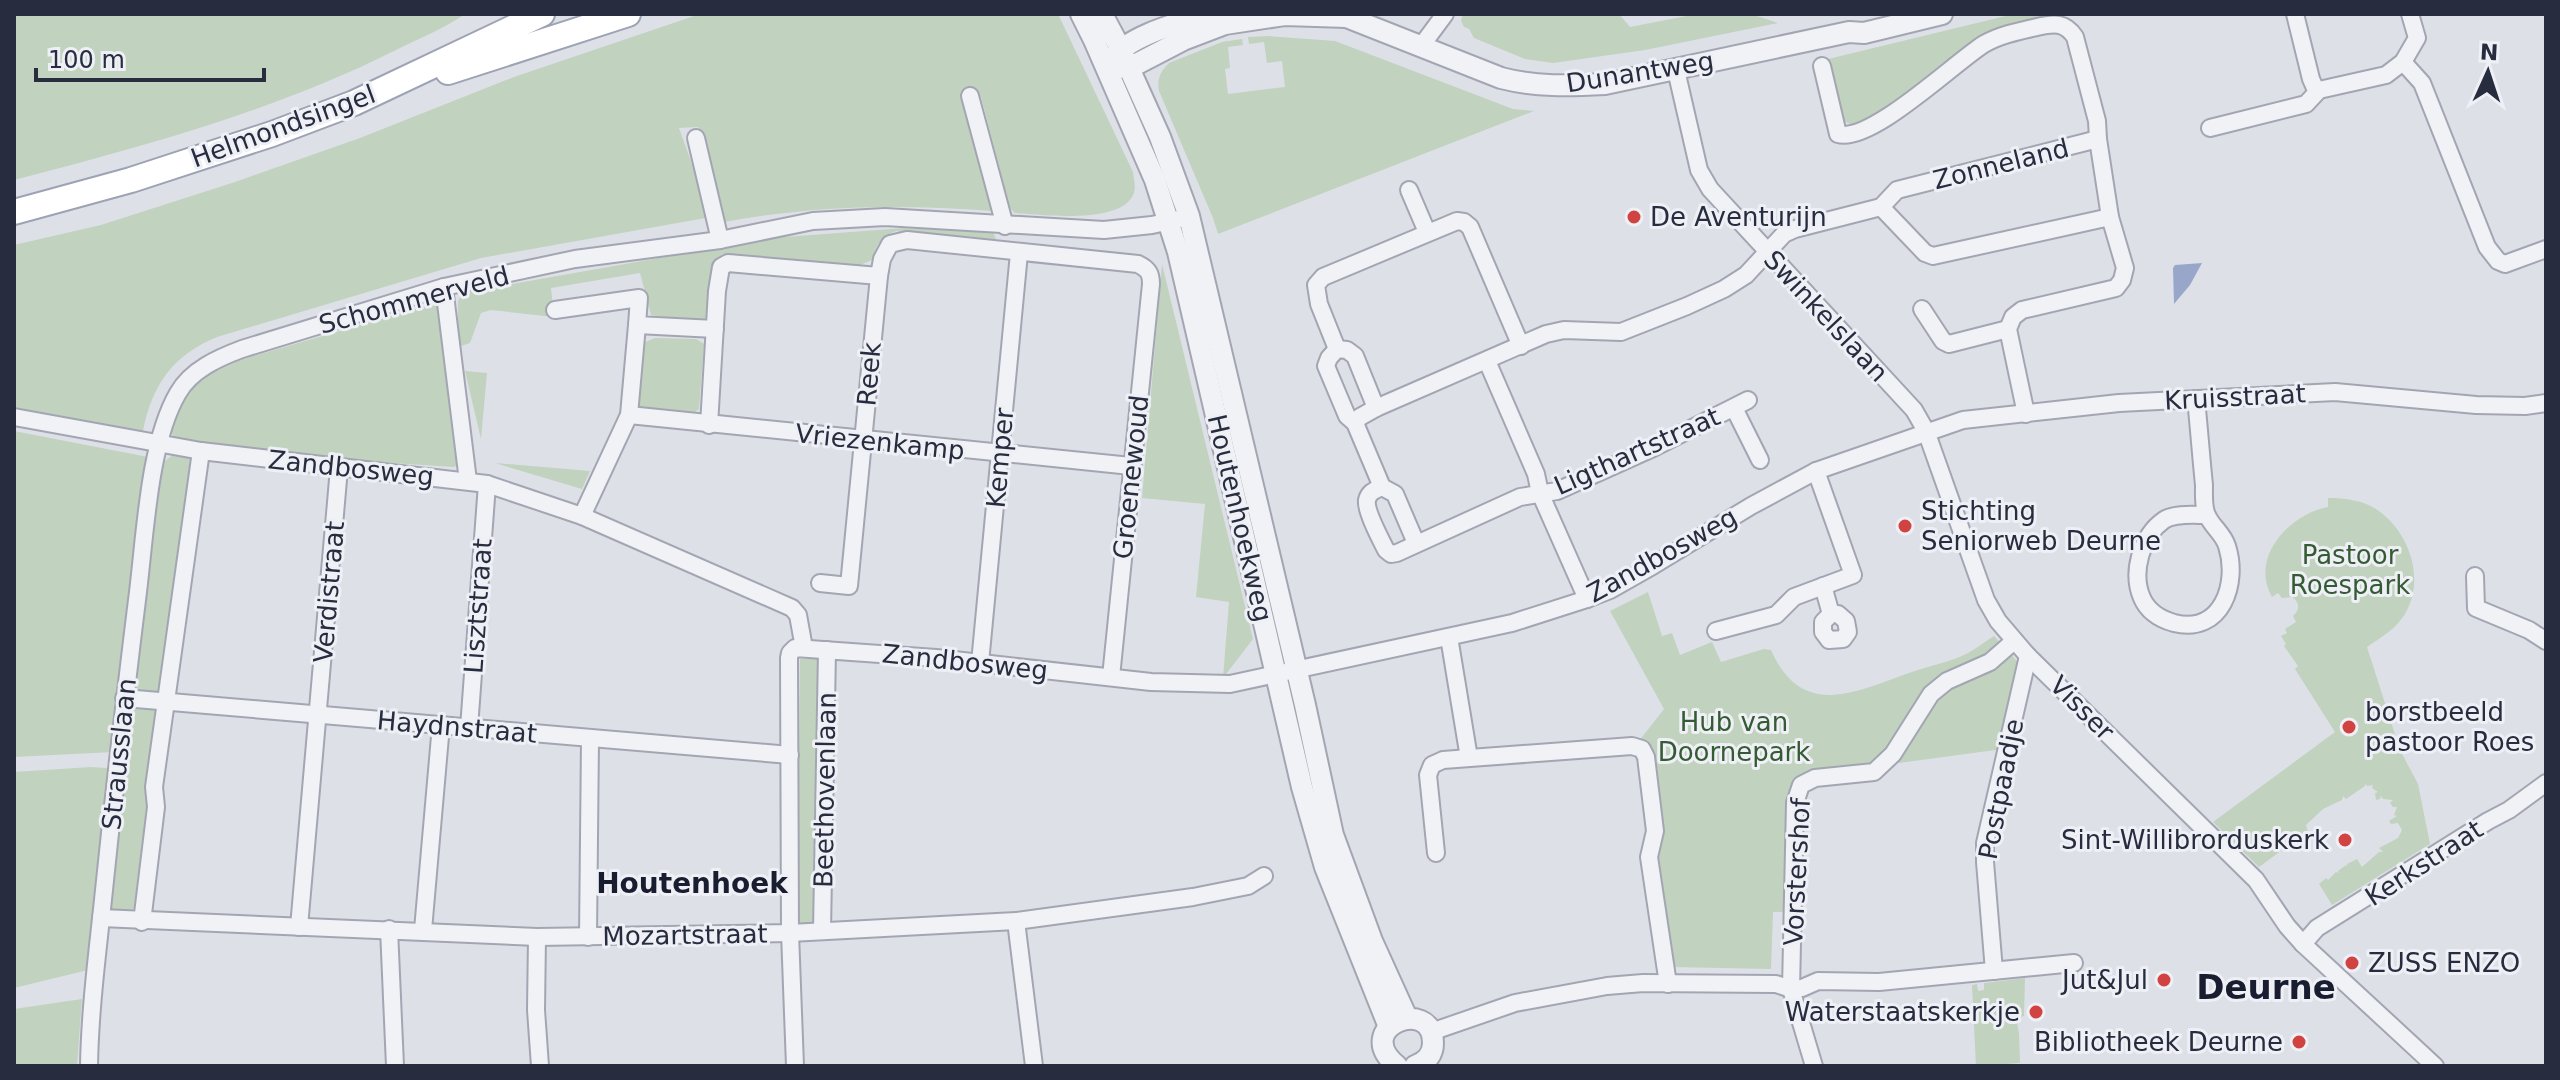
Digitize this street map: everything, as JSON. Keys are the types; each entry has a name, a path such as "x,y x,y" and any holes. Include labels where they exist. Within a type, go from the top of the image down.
{"main road":[{"path":"458,53 486,26 504,14"},
{"name":"Helmondsingel","path":"14,212 131,180 272,134 354,103 542,14"},
{"path":"354,103 628,14"}],"street":[{"name":"Houtenhoekweg","path":"1081,14 1155,180 1178,252 1224,446 1286,673 1333,835 1398,1022"},
{"name":"Houtenhoekweg","path":"1102,14 1160,137 1189,216 1286,673"},
{"path":"1105,67 1120,48 1208,14"},
{"path":"1422,45 1428,14"},
{"path":"1422,45 1445,14"},
{"name":"Dunantweg","path":"1105,67 1129,68 1183,40 1225,24 1285,15 1342,15 1501,78 1545,86 1605,84 1849,32 1864,33 1903,17 1942,14"},
{"path":"2295,14 2313,86 2319,90"},
{"path":"2210,128 2306,104 2319,90 2386,75 2403,62 2417,38 2410,14"},
{"path":"1822,66 1838,134 1846,137 1874,127 1985,44 2010,33 2051,23 2063,24 2075,37 2097,121 2098,139"},
{"path":"2403,62 2422,83 2487,247 2498,261 2505,264 2546,249"},
{"name":"Swinkelslaan","path":"1676,70 1699,170 1710,189 1914,410 1926,431"},
{"path":"970,96 1005,226"},
{"path":"696,138 720,240"},
{"name":"Zonneland","path":"1355,423 1376,408 1546,334 1564,330 1621,332 1724,289 1746,275 1784,234 1881,207 1897,190 2098,139 2110,217 2125,268 2116,288 2022,310 2013,317 2008,329 1949,344 1943,341 1922,309"},
{"path":"1409,190 1427,232"},
{"path":"1881,207 1925,253 1933,256 2110,217"},
{"name":"Schommerveld","path":"159,444 166,415 185,382 220,358 444,287 575,259 720,240 813,221 870,217 1104,230 1168,222 1189,216"},
{"path":"1337,349 1319,304 1316,285 1323,277 1457,221 1470,227 1521,346"},
{"path":"709,425 717,291 721,267 728,263 879,276 886,250 897,241 1019,253"},
{"name":"Groenewoud","path":"1019,253 1138,264 1151,277 1111,677"},
{"name":"Kemper","path":"980,663 1019,253"},
{"name":"Reek","path":"820,583 849,586 879,276"},
{"path":"444,287 468,481"},
{"path":"555,310 639,298 629,415 582,516"},
{"path":"637,325 715,329"},
{"path":"2008,329 2026,414"},
{"path":"1337,349 1347,350 1355,356 1376,408"},
{"path":"1337,349 1326,366 1382,487 1395,494 1416,543"},
{"name":"Ligthartstraat","path":"1487,361 1587,599"},
{"name":"Kruisstraat","path":"1926,431 1963,420 2119,403 2335,392 2476,405 2546,403"},
{"path":"2196,399 2206,515 2224,537 2229,550 2230,589 2216,614 2194,624 2183,625 2158,618 2142,598 2138,584 2137,571 2145,544 2164,520 2175,516 2206,515"},
{"name":"Ligthartstraat","path":"1540,493 1557,491 1741,404 1760,460"},
{"name":"Vriezenkamp","path":"629,415 1131,466"},
{"name":"Zandbosweg","path":"14,417 201,451 487,484 582,516 792,608 798,615 804,648 1202,685 1230,684 1286,673 1512,623 1587,599 1610,590 1816,471 1926,431"},
{"name":"Visser","path":"1926,431 1986,600 2014,641 2256,880 2303,944 2435,1066"},
{"name":"Strausslaan","path":"89,1066 124,698 159,444"},
{"name":"Strausslaan","path":"142,922 156,807 154,787 201,451"},
{"name":"Verdistraat","path":"299,927 339,468"},
{"path":"1716,631 1776,615 1794,597 1853,575 1816,471"},
{"name":"Lisztstraat","path":"469,728 487,484"},
{"path":"1382,487 1372,491 1367,498 1367,507 1386,550 1391,554 1520,497 1540,493"},
{"path":"2475,576 2476,608 2529,630 2546,641"},
{"path":"1823,586 1831,614"},
{"path":"1449,637 1469,758"},
{"name":"Vorstershof","path":"1791,989 1795,803 1801,785 1815,778 1874,772 1893,754 1931,694 1947,681 1990,662 2014,641"},
{"name":"Beethovenlaan","path":"795,1066 790,933 790,653 795,648 804,648"},
{"name":"Beethovenlaan","path":"822,931 827,650"},
{"name":"Postpaadje","path":"1994,971 1985,843 2028,656"},
{"name":"Haydnstraat","path":"124,698 790,755"},
{"path":"423,930 441,725"},
{"path":"588,937 590,739"},
{"path":"1436,853 1428,775 1432,765 1443,760 1469,758 1632,746 1642,749 1646,757 1655,831 1649,857 1668,984"},
{"name":"Kerkstraat","path":"2303,944 2317,928 2509,810 2546,783"},
{"name":"Mozartstraat","path":"101,918 537,937 790,933 1016,921 1193,897 1248,886 1264,876"},
{"path":"1016,921 1034,1066"},
{"path":"389,929 395,1066"},
{"path":"537,937 536,1010 540,1066"},
{"path":"1431,1032 1515,1003 1607,986 1776,984 1791,989 1818,981 1879,982 2074,963"},
{"path":"1791,989 1814,1066"},
{"path":"1387,1063 1383,1037 1398,1022 1422,1022 1431,1032 1434,1045 1421,1065"}],"green space":[{"path":"14,14 465,14 430,34 302,92 160,140 14,180"},
{"path":"700,14 1058,14 1133,172 1134,194 1123,206 1095,214 1059,216 1015,213 1010,208 981,97 967,101 995,207 992,211 923,207 858,208 792,212 724,222 698,127 679,128 711,217 481,258 217,337 188,353 167,374 152,399 143,431 14,410 14,245 101,225 235,182 360,138 514,77"},
{"path":"1463,14 1619,14 1630,27 1697,14 1751,14 1778,23 1645,50 1553,63 1525,59 1474,38 1461,21"},
{"path":"2014,14 2063,14 1994,31 1867,124 1845,122 1839,116 1824,60"},
{"path":"1248,37 1335,41 1513,109 1534,111 1218,234 1159,91 1159,79 1169,63 1222,42 1242,39 1243,45 1228,47 1230,68 1225,69 1228,94 1285,87 1282,61 1267,63 1264,42 1249,44"},
{"path":"904,228 993,232 996,239 991,242 896,231 880,242 872,260 860,265 722,254 714,265 710,316 700,322 651,315 640,273 551,288 554,317 491,310 481,313 470,343 458,347 458,301 462,294 472,291 772,238"},
{"path":"1162,264 1253,639 1223,678 1229,602 1196,597 1205,504 1142,498"},
{"path":"428,305 438,306 459,464 454,467 361,461 175,440 169,426 188,392 210,374 240,360"},
{"path":"655,338 696,339 704,344 699,409 692,414 638,406 645,342"},
{"path":"465,371 487,373 481,439"},
{"path":"14,431 148,457 113,752 14,757"},
{"path":"174,454 190,458 162,688 155,694 141,693 133,684 161,464"},
{"path":"495,463 590,471 582,489"},
{"name":"Pastoor Roespark","path":"2328,498 2353,500 2376,509 2397,530 2411,556 2414,586 2405,614 2392,629 2367,647 2400,750 2418,784 2430,844 2332,905 2319,884 2357,859 2362,867 2383,852 2379,848 2398,838 2402,830 2398,823 2391,824 2389,821 2397,816 2394,815 2397,807 2390,803 2393,800 2381,796 2376,800 2375,793 2378,792 2372,788 2373,785 2365,784 2346,799 2343,796 2342,800 2323,809 2306,825 2308,832 2301,838 2298,836 2299,839 2289,843 2259,867 2213,822 2335,732 2295,669 2298,666 2281,636 2296,622 2293,616 2298,604 2292,597 2282,598 2278,593 2272,597 2266,582 2266,567 2277,540 2300,518 2328,507"},
{"name":"Hub van Doornepark","path":"1648,592 1662,636 1672,633 1680,655 1712,642 1721,662 1764,649 1771,650 1784,672 1798,686 1814,693 1850,693 1869,687 1961,656 1994,636 2024,669 2003,749 1899,763 1892,753 1873,770 1821,770 1803,775 1795,781 1789,797 1786,912 1773,912 1771,969 1672,967 1653,856 1663,834 1652,754 1639,741 1664,709 1610,611"},
{"path":"800,659 822,659 819,928 797,928"},
{"path":"140,704 153,706 158,712 134,908 128,912 114,912 107,904 130,713"},
{"path":"91,767 110,771 90,965 88,970 14,988 14,772"},
{"path":"2025,978 2024,1016 2016,1018 2020,1063 1976,1066 1972,985 1977,984 1978,991 1984,990 1984,983"},
{"path":"82,999 77,1066 14,1066 14,1009"}],"water":[{"path":"2202,263 2190,285 2174,304 2175,265"}],"place":[{"name":"De Aventurijn","path":"1634,217"},
{"name":"Stichting Seniorweb Deurne","path":"1905,526"},
{"name":"borstbeeld pastoor Roes","path":"2349,727"},
{"name":"Sint-Willibrorduskerk","path":"2345,840"},
{"name":"ZUSS ENZO","path":"2352,963"},
{"name":"Jut&Jul","path":"2164,980"},
{"name":"Waterstaatskerkje","path":"2036,1012"},
{"name":"Bibliotheek Deurne","path":"2299,1042"}],"district":[{"name":"Houtenhoek","path":"692,883"},
{"name":"Deurne","path":"2266,987"}]}
